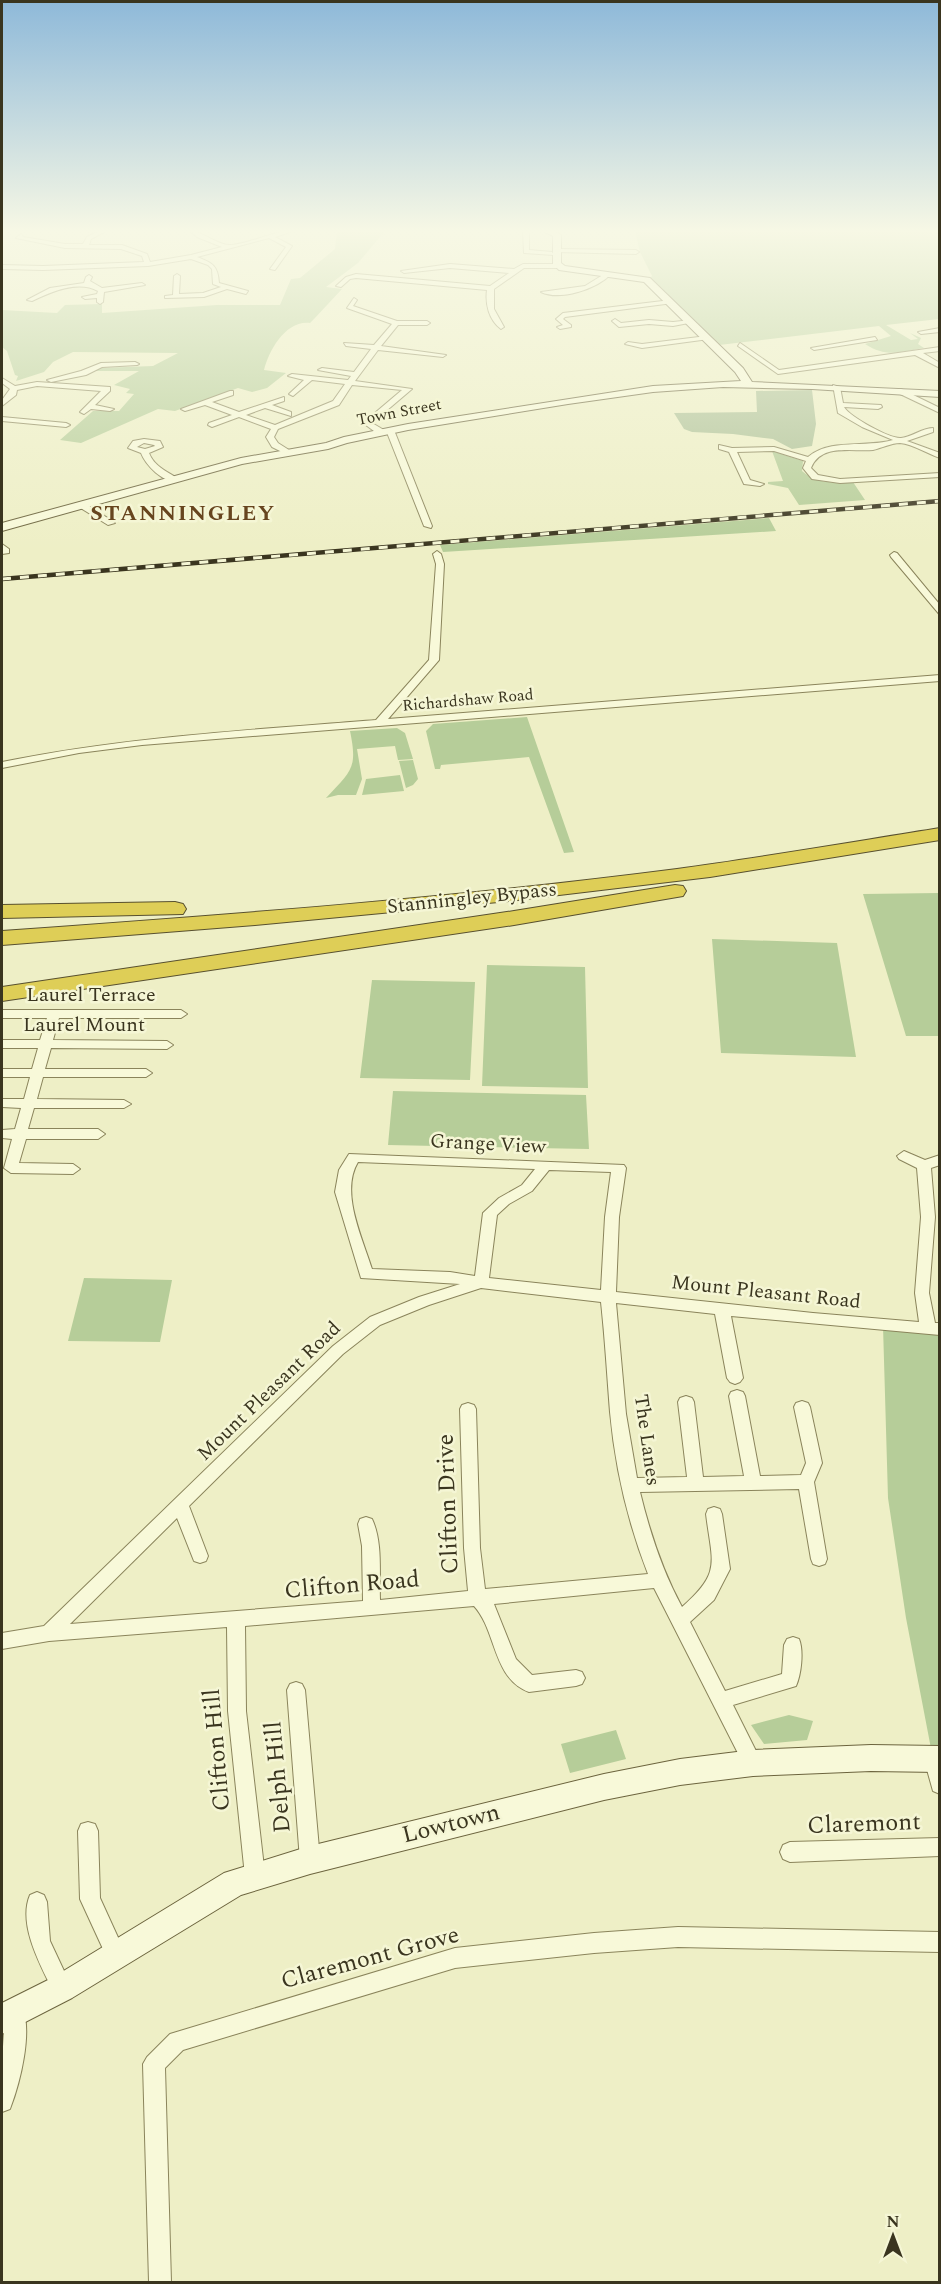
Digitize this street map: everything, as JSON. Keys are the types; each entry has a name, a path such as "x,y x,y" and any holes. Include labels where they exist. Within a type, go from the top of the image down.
{"highway":[{"name":"Stanningley Bypass","path":"2,938 266,919 429,903 678,875 939,834"},
{"name":"Stanningley Bypass","path":"2,951 240,935 515,907 779,874 939,849"},
{"path":"2,993 504,920 779,874"},
{"path":"2,912 109,911 340,902 429,903"}],"main road":[{"path":"707,338 739,370 748,384"},
{"name":"Town Street","path":"2,527 286,452 328,446 385,431 498,411 653,389 748,384 939,394"},
{"name":"Lowtown","path":"8,2016 62,1988 234,1883 310,1860 604,1787 680,1772 753,1763 871,1758 936,1759"}],"street":[{"path":"628,344 642,346 707,338"},
{"path":"286,452 275,445 270,437 275,428 336,403 376,347 384,339 395,340"},
{"path":"814,348 875,339"},
{"path":"855,342 863,347"},
{"path":"346,344 443,355"},
{"path":"740,345 778,372 939,349"},
{"path":"871,352 879,357"},
{"path":"916,352 939,366"},
{"path":"369,356 379,357"},
{"path":"2,380 14,388 83,373 101,365 135,364"},
{"path":"321,370 356,374"},
{"path":"291,376 408,389 367,423 385,431 407,474 428,526"},
{"path":"293,394 310,378"},
{"path":"37,384 106,388 86,409 110,409"},
{"path":"836,387 841,411 849,417 896,441 939,456"},
{"path":"2,404 14,388"},
{"path":"901,392 939,411"},
{"path":"185,409 230,393"},
{"path":"212,425 281,399"},
{"path":"205,402 275,428"},
{"path":"265,405 288,414"},
{"path":"839,405 878,406"},
{"path":"2,418 66,425"},
{"path":"930,430 874,448 822,451 807,464 808,472 827,480 939,475"},
{"path":"722,447 732,450 774,449 810,460"},
{"path":"732,450 744,484 760,484"},
{"path":"145,452 146,459 151,464 174,480"},
{"path":"82,505 111,523"},
{"path":"380,722 434,660 440,564 437,554"},
{"path":"894,555 939,612"},
{"name":"Richardshaw Road","path":"2,765 110,745 939,678"},
{"name":"Laurel Terrace","path":"2,1014 181,1014"},
{"path":"54,1014 11,1168 73,1169"},
{"name":"Laurel Mount","path":"2,1044 167,1045"},
{"path":"2,1073 146,1072"},
{"path":"2,1103 124,1104"},
{"path":"2,1134 98,1134"},
{"path":"904,1156 924,1165 939,1160"},
{"name":"Grange View","path":"482,1283 450,1277 366,1274 342,1192 346,1170 354,1157 544,1167 619,1168"},
{"path":"924,1165 928,1217 922,1293 934,1329"},
{"path":"482,1283 490,1213 504,1201 527,1188 544,1167"},
{"name":"The Lanes","path":"619,1168 612,1218 608,1296 618,1414 630,1485 642,1536 659,1580 753,1763"},
{"name":"Mount Pleasant Road","path":"49,1633 338,1350 375,1322 424,1301 482,1283 934,1329"},
{"path":"722,1309 735,1378"},
{"path":"737,1396 753,1483"},
{"path":"686,1402 696,1484"},
{"path":"802,1407 814,1463 806,1482 819,1559"},
{"name":"Clifton Drive","path":"468,1409 472,1548 477,1597"},
{"path":"630,1485 806,1482"},
{"path":"180,1504 200,1556"},
{"path":"680,1620 708,1595 721,1569 714,1514"},
{"path":"366,1524 370,1546 372,1608"},
{"name":"Clifton Road","path":"49,1633 236,1620 659,1580"},
{"path":"477,1597 489,1611 509,1664 530,1684 576,1678"},
{"name":"Clifton Hill","path":"236,1620 237,1711 255,1876"},
{"path":"2,1641 49,1633"},
{"path":"720,1701 789,1680 793,1645"},
{"name":"Delph Hill","path":"296,1690 310,1860"},
{"path":"936,1759 939,1785"},
{"path":"88,1831 90,1899 116,1954"},
{"name":"Claremont","path":"790,1852 939,1846"},
{"path":"37,1902 40,1942 62,1988"},
{"name":"Claremont Grove","path":"160,2283 154,2064 177,2041 455,1958 594,1942 678,1937 939,1942"},
{"path":"2,2101 14,2056 8,2016"}],"green space":[{"path":"2,338 280,338 274,346 264,370 286,373 267,388 252,392 238,388 175,411 158,409 81,443 60,440 93,411 119,411 134,394 126,393 130,389 114,385 139,371 94,371 100,368 153,366 178,353 73,352 53,362 44,372 16,381 18,376 15,375 7,351 2,347"},
{"path":"711,338 781,338 719,345"},
{"path":"886,338 907,338 911,340 920,338 918,344 924,348 887,352 865,344"},
{"path":"812,390 816,424 812,446 792,449 773,439 692,432 684,429 674,413 757,412 756,391"},
{"path":"772,451 803,461 802,471 814,478 832,482 853,482 865,500 799,505 788,488 768,484 768,482 783,481"},
{"path":"769,518 776,531 443,552 440,545"},
{"path":"527,717 574,852 564,853 529,757 441,765 440,769 435,769 426,731 433,724"},
{"path":"397,728 405,733 413,759 398,760 395,746 357,749 362,779 356,795 326,798 347,775 353,762 350,731"},
{"path":"413,760 418,779 406,788 399,761"},
{"path":"400,775 404,791 362,795 366,779"},
{"path":"939,893 939,1036 906,1036 863,894"},
{"path":"712,939 837,943 856,1057 721,1053"},
{"path":"487,965 585,967 588,1088 482,1086"},
{"path":"372,980 475,982 470,1080 360,1078"},
{"path":"393,1091 586,1095 589,1149 388,1145"},
{"path":"84,1278 172,1280 160,1342 68,1341"},
{"path":"883,1326 939,1329 939,1759 933,1759 906,1618 888,1498"},
{"path":"789,1715 813,1721 807,1740 764,1744 751,1725"},
{"path":"616,1730 626,1759 570,1773 561,1744"}],"railway":[{"path":"2,579 940,501"}],"district":[{"name":"STANNINGLEY","path":"183,513"}]}
